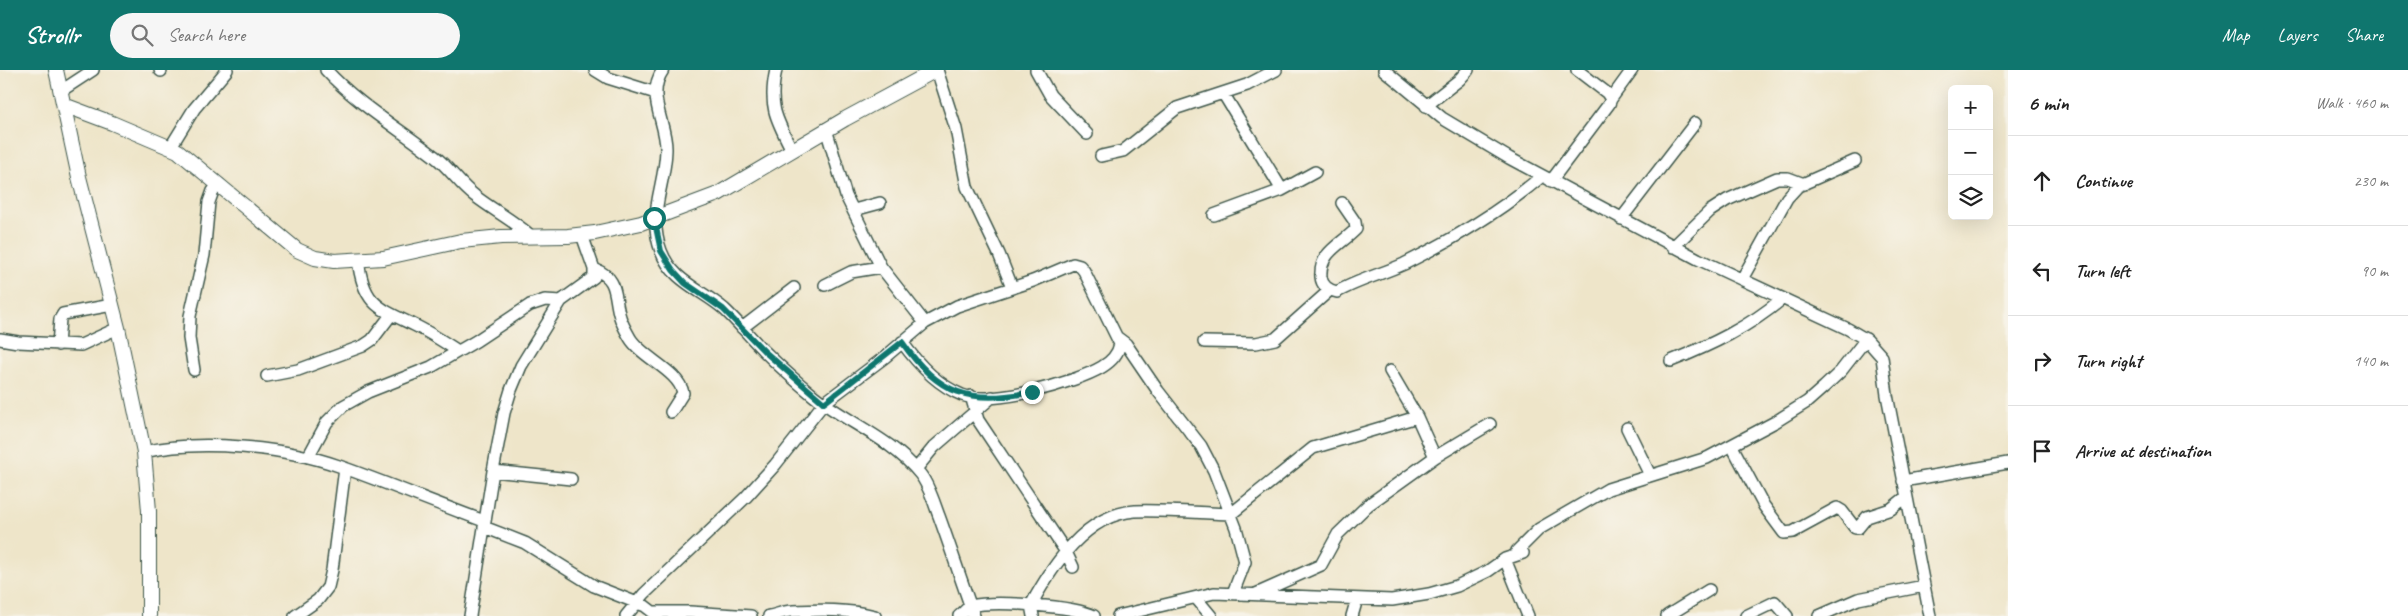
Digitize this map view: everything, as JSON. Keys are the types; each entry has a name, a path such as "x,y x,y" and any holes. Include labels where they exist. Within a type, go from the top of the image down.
{"main road":[{"path":"56,70 118,328 144,452 149,511 148,616"},
{"path":"62,98 96,116 170,148 196,165 253,216 298,250 315,258 334,261 383,258 461,241 531,236 582,235 654,218 718,194 826,129 937,70"},
{"path":"68,126 96,116"}],"street":[{"path":"62,98 93,70"},
{"path":"170,148 194,109 227,70"},
{"path":"326,70 342,87 376,115 435,157 474,196 515,222 531,236"},
{"path":"595,70 608,78 656,93"},
{"path":"663,70 656,86 656,93 666,142 665,164 654,218 661,251 673,270 685,283 723,309 772,358 824,403 882,440 916,469 922,476 934,503 972,611"},
{"path":"776,70 771,99 778,124 792,150"},
{"path":"937,70 956,129 967,187 999,254 1012,288"},
{"path":"1036,70 1050,95 1087,134"},
{"path":"1101,156 1123,152 1177,108 1247,85 1276,70"},
{"path":"1384,70 1426,106 1463,131 1673,247 1866,339 1877,349 1882,356 1903,481 1930,616"},
{"path":"1426,106 1459,80 1468,70"},
{"path":"1577,70 1607,93 1611,99"},
{"path":"1342,203 1357,226 1351,235 1324,257 1321,266 1322,282 1330,290 1337,292 1358,280 1404,264 1441,244 1484,219 1547,178 1609,104 1632,70"},
{"path":"1223,94 1282,190"},
{"path":"1621,219 1695,123"},
{"path":"826,129 846,196 881,267 925,323"},
{"path":"1742,279 1787,198 1804,184 1855,162"},
{"path":"1214,215 1282,190 1315,172"},
{"path":"1673,247 1710,211 1742,193 1777,178 1788,178 1804,184"},
{"path":"194,370 189,338 190,316 204,255 209,202 213,191 219,184"},
{"path":"854,210 880,203"},
{"path":"470,616 504,413 511,390 533,346 561,301 594,276 594,270 582,235"},
{"path":"358,259 360,276 370,297 380,310 415,325 458,351"},
{"path":"626,616 636,602 746,497 824,403 925,323 957,306 1012,288 1074,264 1080,266 1120,344 1118,353 1102,367 1032,392 992,397 962,395 927,372 902,342"},
{"path":"825,285 851,272 881,267"},
{"path":"594,270 609,278 616,290 620,317 636,346 676,378 682,386 682,393 671,412"},
{"path":"742,328 794,288"},
{"path":"1204,342 1256,342 1275,339 1330,290"},
{"path":"1671,361 1734,332 1763,316 1782,299"},
{"path":"308,457 327,422 343,406 368,392 431,367 530,305 545,300 561,301"},
{"path":"58,345 60,319 63,314 112,305"},
{"path":"267,376 298,370 363,346 372,340 392,315"},
{"path":"0,339 58,345 81,345 118,328"},
{"path":"1118,338 1126,344 1158,391 1201,446 1214,471 1231,514 1245,562 1233,593"},
{"path":"1118,616 1214,593 1392,600 1429,594 1457,586 1488,571 1505,560 1523,553 1516,551 1539,529 1608,490 1650,475 1689,465 1732,446 1807,402 1841,371 1866,339"},
{"path":"1390,371 1417,417 1435,457"},
{"path":"971,396 978,420 1066,552 1073,567"},
{"path":"916,469 934,447 992,397"},
{"path":"1032,611 1066,552 1096,525 1112,517 1134,511 1231,514 1313,448 1417,417"},
{"path":"1252,595 1322,565 1338,534 1350,521 1398,482 1490,424"},
{"path":"1627,428 1650,475"},
{"path":"144,452 168,446 199,444 308,457 345,468 484,524 525,543 594,586 645,606 656,614 690,612 751,616"},
{"path":"1732,446 1764,506 1784,533 1793,532 1837,508 1842,511 1855,528 1858,528 1867,517 1891,509 1906,497"},
{"path":"1903,481 2008,463"},
{"path":"295,616 318,600 328,587 332,570 345,468"},
{"path":"493,471 571,479"},
{"path":"1505,560 1528,616"},
{"path":"1819,616 1858,599 1924,586"},
{"path":"1667,616 1709,590"},
{"path":"1196,598 1211,616"},
{"path":"1352,616 1357,599"},
{"path":"1746,616 1775,602 1787,616"},
{"path":"769,616 790,611 812,612 828,609 860,612 874,616"},
{"path":"960,616 972,611 1079,611 1094,616"}],"route":[{"path":"654,218 661,251 673,270 685,283 723,309 765,352 824,403 902,342 927,372 962,395 992,397 1032,392"}]}
